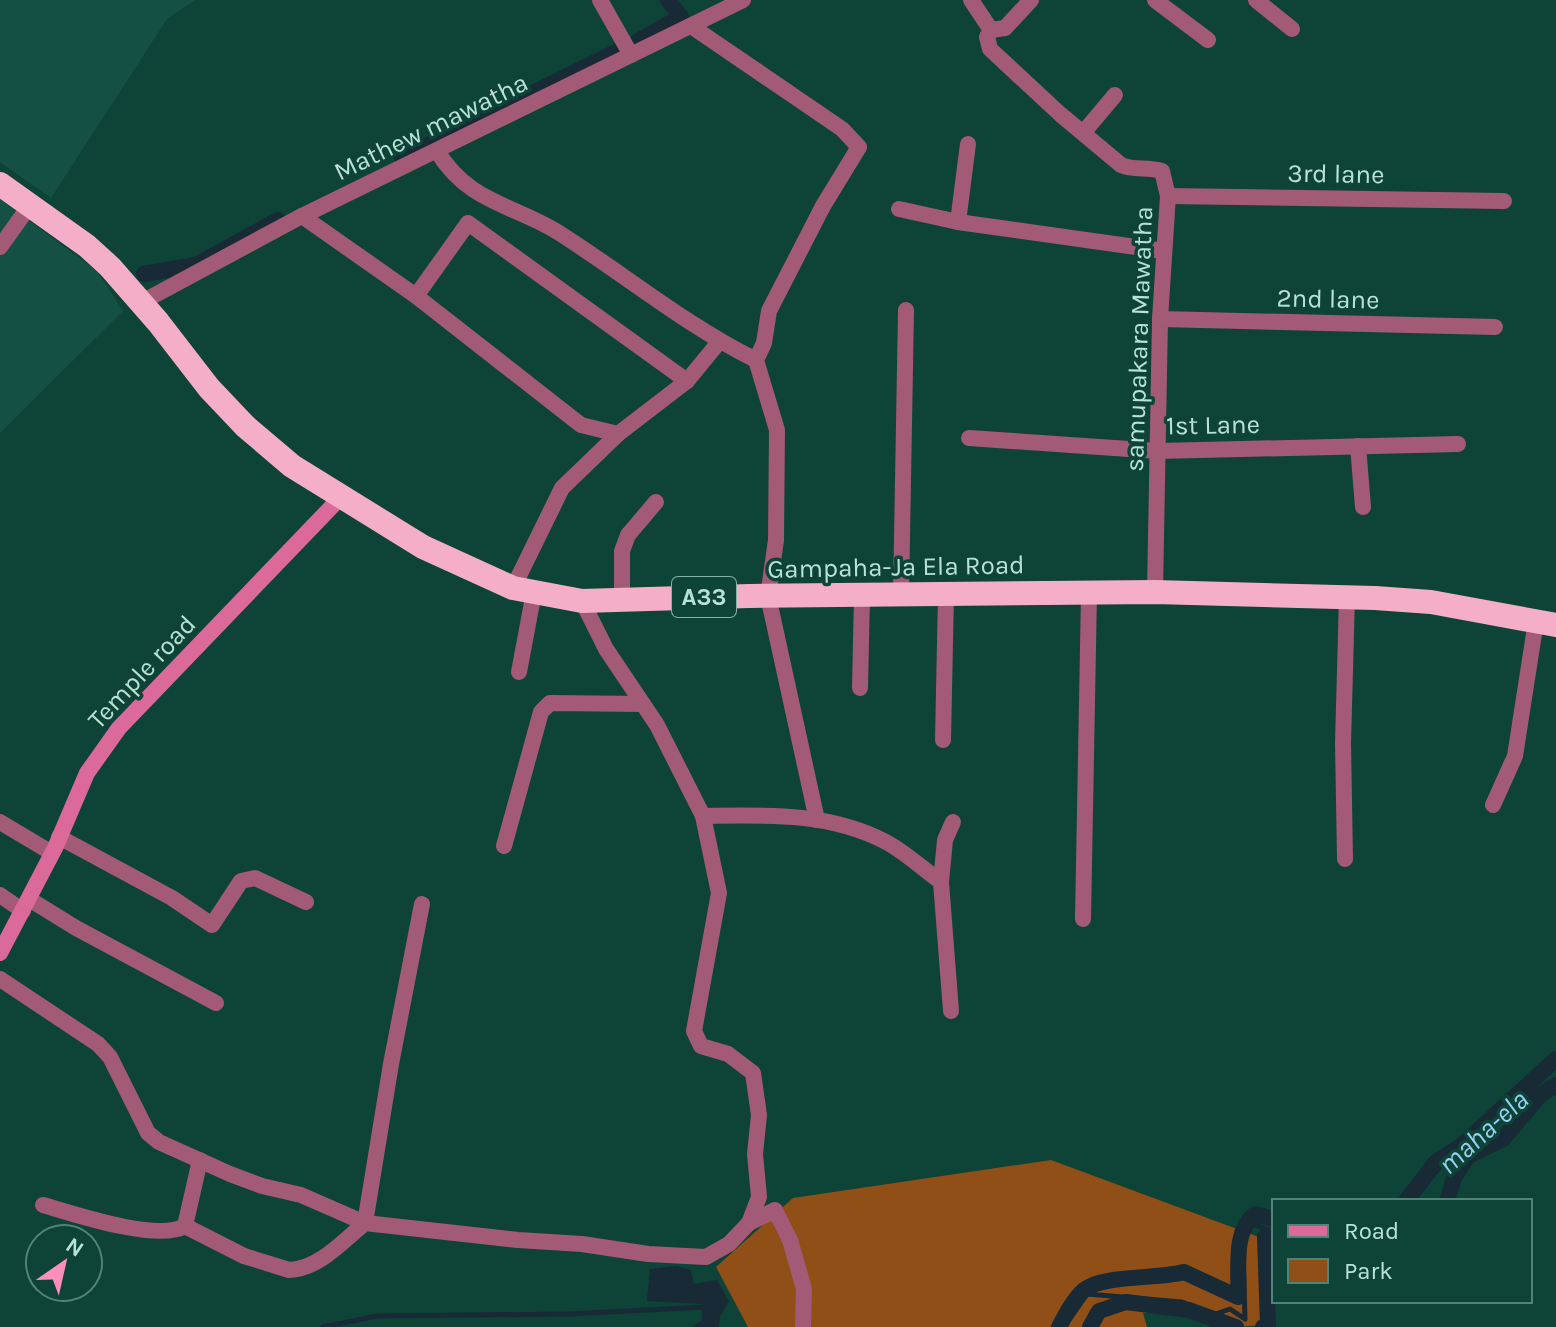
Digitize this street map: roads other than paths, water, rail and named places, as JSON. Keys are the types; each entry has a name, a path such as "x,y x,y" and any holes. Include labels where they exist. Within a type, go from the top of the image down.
{"highway":[{"name":"Gampaha-Ja Ela Road","path":"0,184 98,256 142,302 209,388 245,426 292,466 423,547 523,590 582,601 1155,592 1347,597 1431,602 1546,623"}],"street":[{"path":"600,0 631,55"},
{"name":"Mathew mawatha","path":"142,302 302,216 743,0"},
{"name":"samupakara Mawatha","path":"971,0 991,30 987,37 990,49 1083,133 1121,165 1130,169 1148,167 1162,171 1168,196 1160,319 1155,592"},
{"path":"991,30 1005,28 1031,0"},
{"path":"1155,0 1208,40"},
{"path":"1256,0 1292,29"},
{"path":"691,26 842,129 859,147 823,206 769,311 764,343 756,360 777,430 776,540 768,596 817,820"},
{"path":"1083,133 1115,95"},
{"path":"958,222 968,144"},
{"path":"437,151 446,167 493,203 553,230 719,342 756,360"},
{"name":"3rd lane","path":"1168,196 1504,201"},
{"path":"0,247 30,205"},
{"path":"899,209 958,222 1164,251"},
{"path":"302,216 416,296 581,425 618,434"},
{"path":"416,296 468,223 687,381"},
{"path":"901,595 906,310"},
{"name":"2nd lane","path":"1160,319 1495,327"},
{"path":"519,672 523,590 562,488 618,434 687,381 719,342"},
{"name":"1st Lane","path":"969,438 1158,451 1458,444"},
{"path":"1358,446 1363,507"},
{"name":"Temple road","path":"0,953 52,853 87,773 119,728 341,497"},
{"path":"622,599 622,551 628,535 656,502"},
{"path":"1083,919 1089,593"},
{"path":"943,740 946,594"},
{"path":"860,688 862,595"},
{"path":"1345,859 1343,743 1347,597"},
{"path":"582,601 606,649 657,725 703,816 719,893 694,1031 701,1046 728,1054 753,1073 759,1115 755,1154 759,1197 749,1223"},
{"path":"1493,805 1515,756 1546,623"},
{"path":"504,846 541,712 550,703 643,704"},
{"path":"703,816 801,816 817,820 886,842 941,882"},
{"path":"0,822 52,853"},
{"path":"951,1011 941,882 945,840 953,822"},
{"path":"59,837 172,898 212,925 241,881 255,878 306,902"},
{"path":"0,895 76,928 216,1003"},
{"path":"43,1205 161,1232 185,1226 244,1256 289,1270 296,1270 328,1254 365,1223 422,904"},
{"path":"0,979 98,1044 110,1057 148,1133 159,1142 262,1186 301,1195 365,1223 582,1244 648,1254 706,1257 729,1244 749,1223 775,1210 790,1240 804,1289 803,1327"},
{"path":"185,1226 200,1160"}],"waterway":[{"path":"638,41 681,17 668,0"},
{"path":"402,158 620,50"},
{"path":"144,274 196,265 278,220"},
{"path":"1408,1199 1436,1162 1461,1146 1556,1059"},
{"name":"maha-ela","path":"1415,1199 1436,1171 1488,1131 1556,1065"},
{"path":"1448,1199 1454,1178 1468,1156 1503,1139 1540,1095 1556,1085"},
{"path":"1059,1327 1084,1290 1103,1282 1184,1272 1238,1297 1239,1252 1243,1231 1255,1214 1272,1218"},
{"name":"maha-ela","path":"1064,1327 1087,1294 1182,1302 1213,1315 1230,1309 1245,1319 1243,1249 1250,1223 1272,1231"},
{"path":"1263,1327 1268,1325 1265,1237 1272,1240"},
{"path":"1090,1327 1099,1311 1126,1302 1189,1310 1236,1327"},
{"path":"323,1327 377,1316 569,1314 705,1307"}]}
